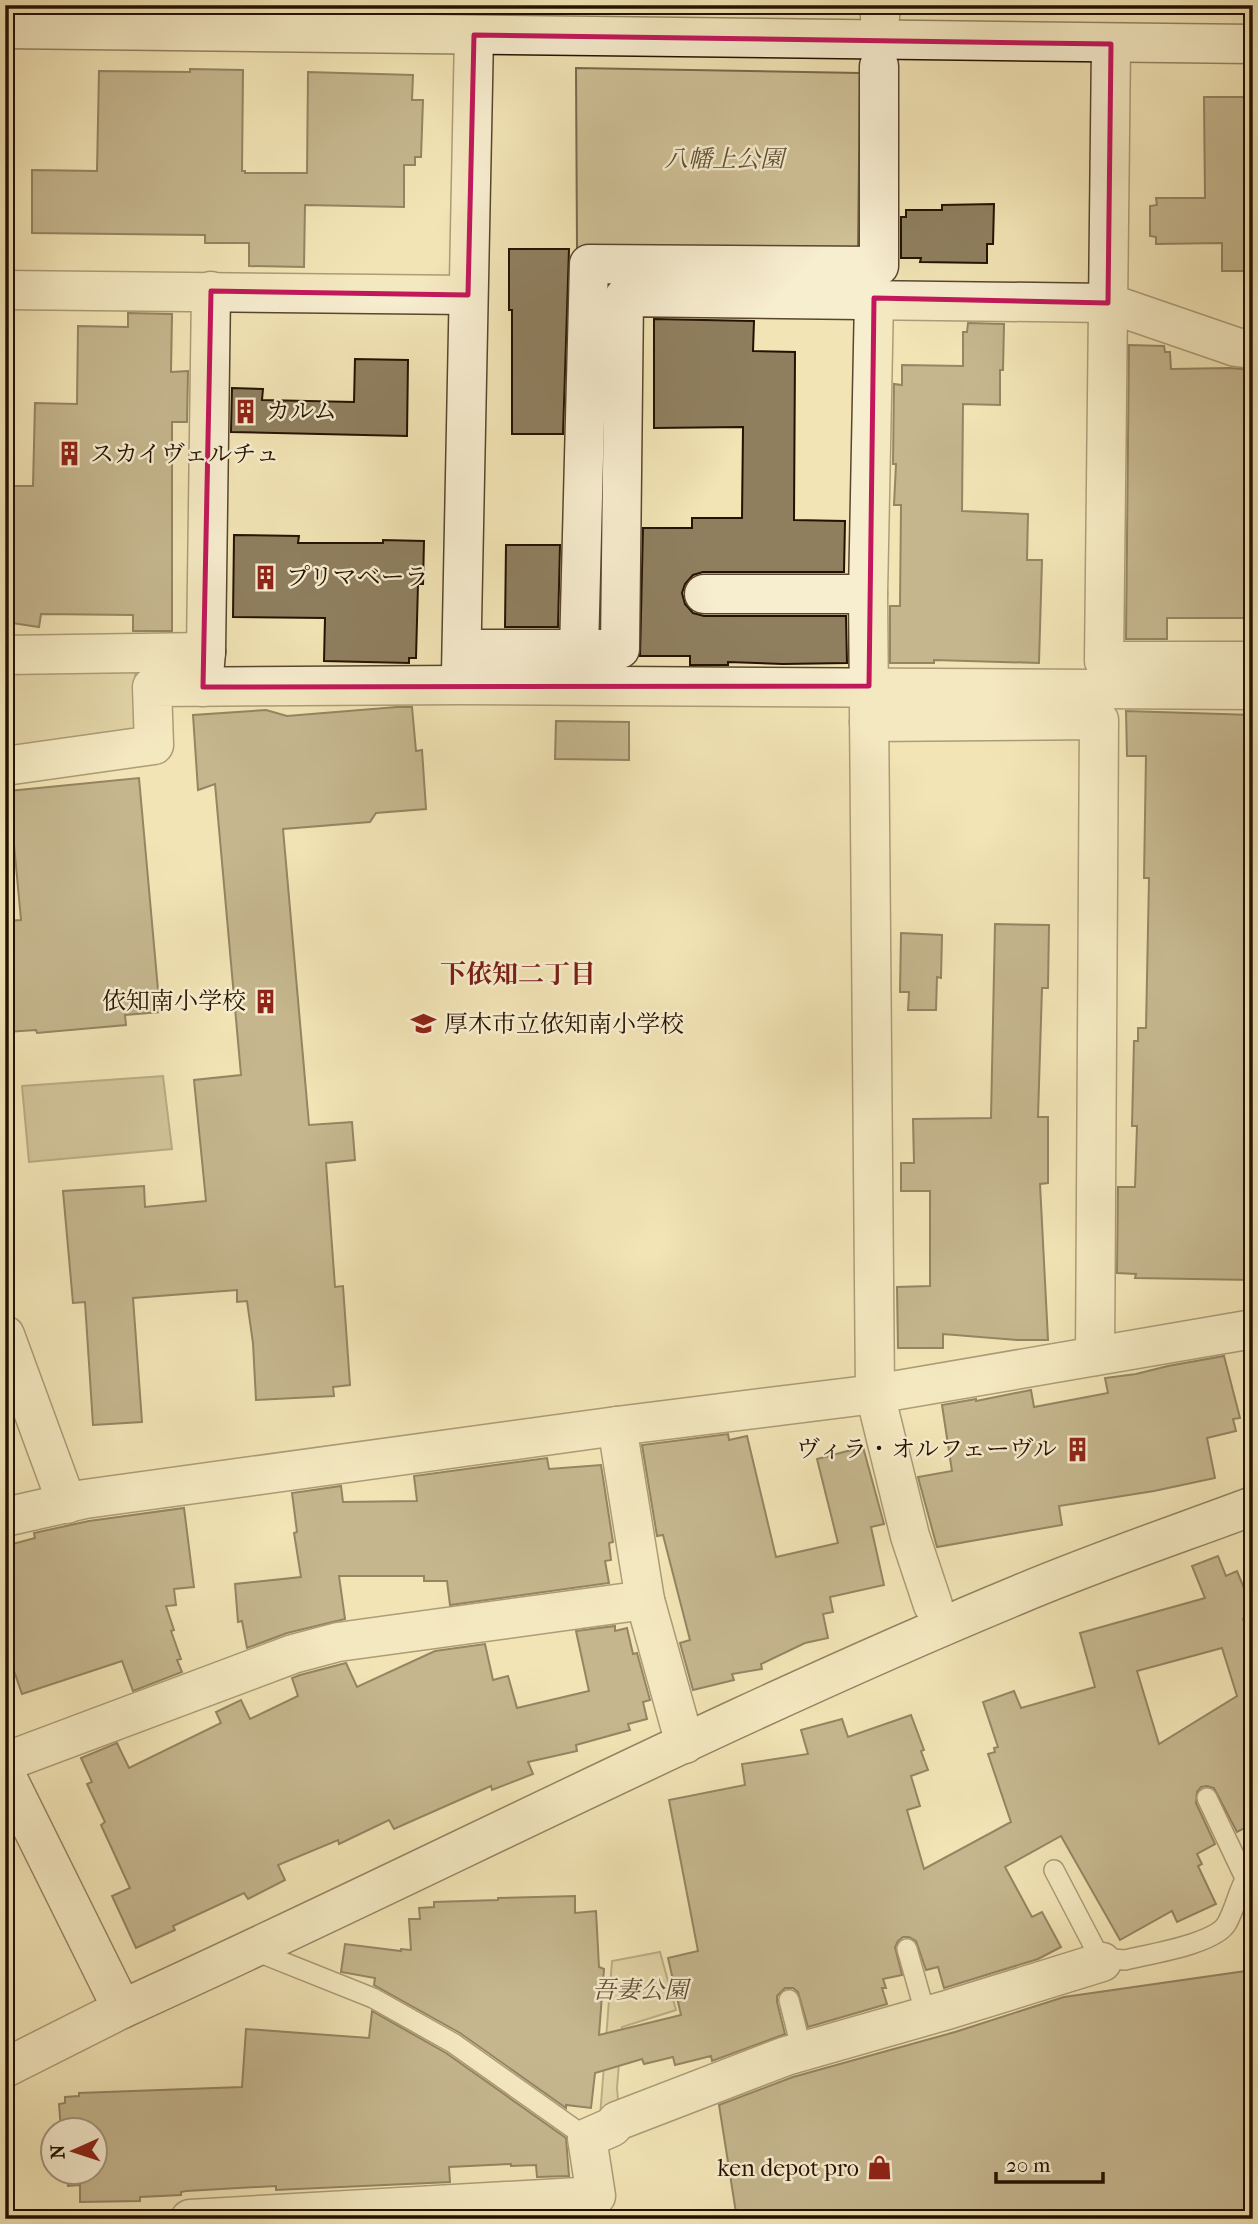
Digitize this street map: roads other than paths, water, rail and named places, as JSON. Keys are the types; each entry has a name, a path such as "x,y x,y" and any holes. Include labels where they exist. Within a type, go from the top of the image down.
{"street":[{"path":"5,29 214,18 474,35 1253,44"},
{"path":"461,680 474,35"},
{"path":"1111,44 1104,661 1253,662"},
{"path":"579,651 589,264 878,267 879,65"},
{"path":"5,290 468,295"},
{"path":"205,670 211,291"},
{"path":"461,680 579,651 620,649 624,297 1108,303 1236,347 1253,349"},
{"path":"874,298 868,594 875,1394 910,1535 933,1605"},
{"path":"704,594 868,594"},
{"path":"5,655 205,670 461,680 1099,720 1095,1356"},
{"path":"5,766 154,745 152,687 205,670"},
{"path":"869,704 1253,690"},
{"path":"5,1517 85,1499 617,1426 875,1394 1253,1329"},
{"path":"5,1335 67,1504"},
{"path":"617,1426 645,1600 685,1744"},
{"path":"5,2068 122,2009 253,1950 685,1744 1022,1593 1253,1506"},
{"path":"5,1762 293,1654 338,1642 645,1600"},
{"path":"5,1773 122,2009"},
{"path":"190,2219 598,2207 587,2138 612,2127 617,2121 802,2051 1102,1962"}],"lane":[{"path":"1054,1870 1102,1962 1112,1959 1125,1960 1209,1939 1226,1926 1249,1873 1207,1798"},
{"path":"907,1949 926,2016"},
{"path":"253,1950 373,1998 453,2043 587,2138"},
{"path":"789,2000 802,2051"}],"place":[{"name":"カルム","path":"246,411"},
{"name":"スカイヴェルチュ","path":"70,454"},
{"name":"プリマベーラ","path":"266,577"},
{"name":"依知南小学校","path":"266,1001"},
{"name":"厚木市立依知南小学校","path":"424,1024"},
{"name":"ヴィラ・オルフェーヴル","path":"1077,1449"},
{"name":"ken depot pro","path":"879,2168"}],"district":[{"name":"下依知二丁目","path":"518,974"}],"park label":[{"name":"八幡上公園","path":"724,159"},
{"name":"吾妻公園","path":"640,1990"}]}
